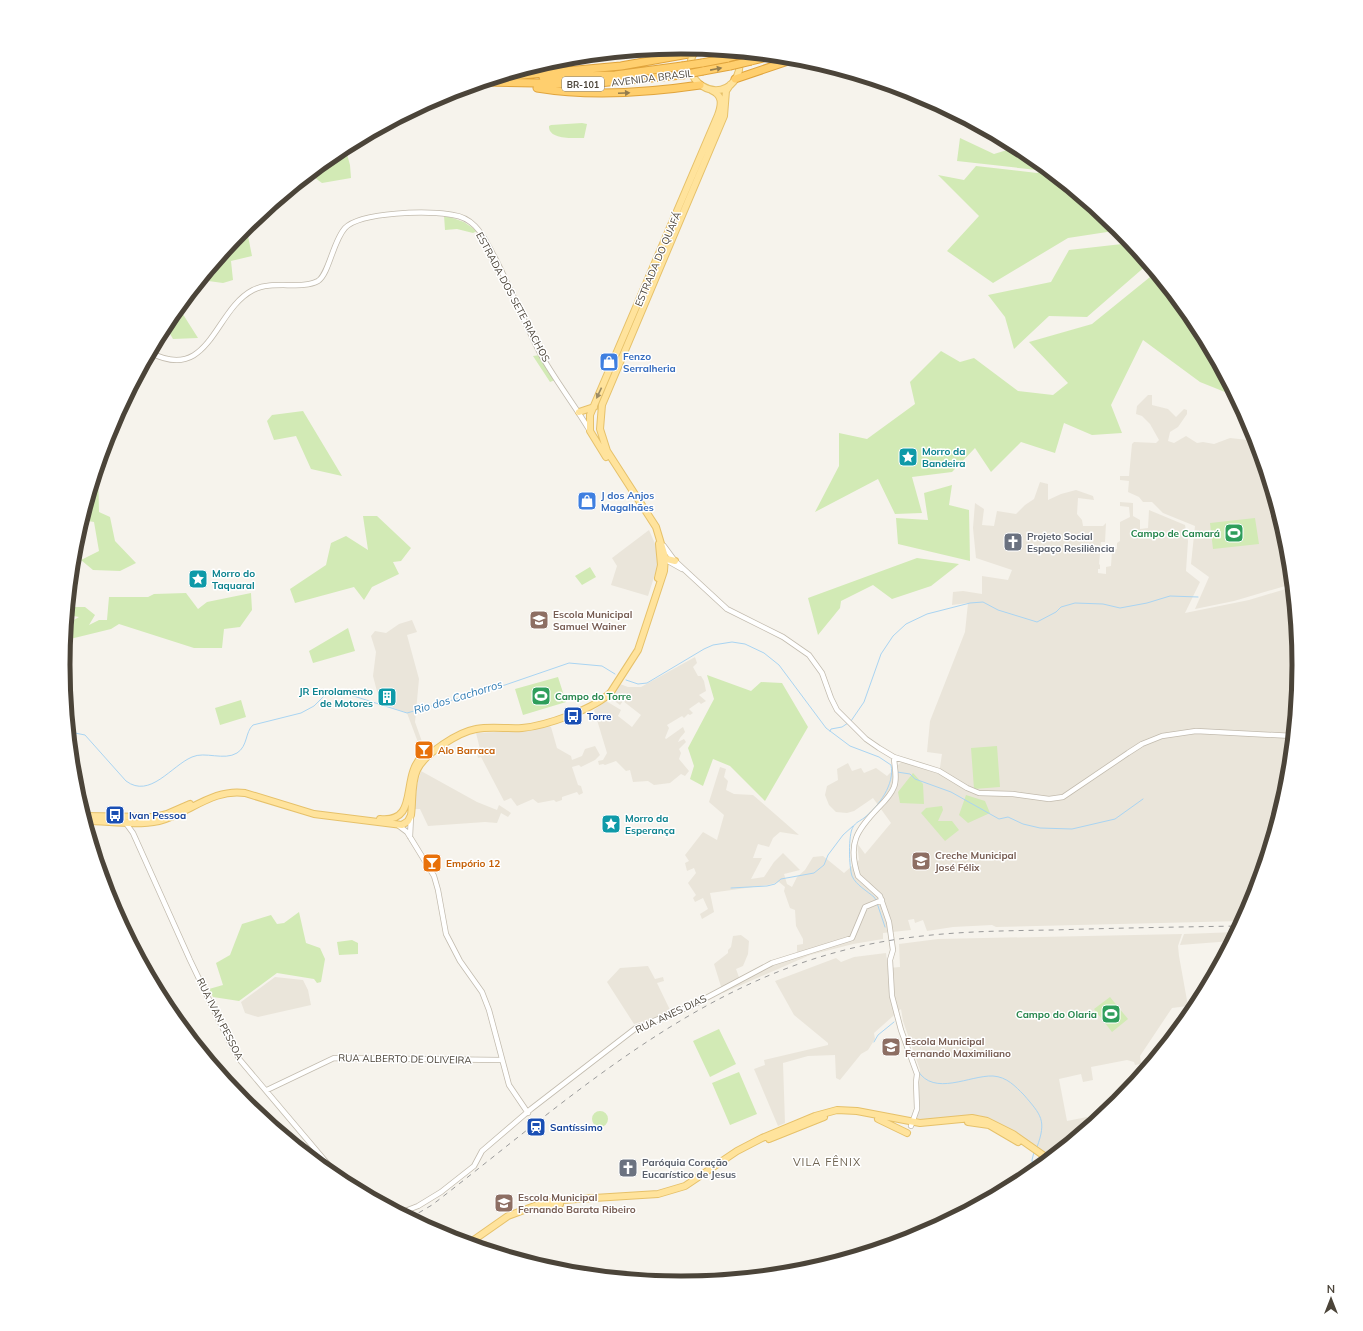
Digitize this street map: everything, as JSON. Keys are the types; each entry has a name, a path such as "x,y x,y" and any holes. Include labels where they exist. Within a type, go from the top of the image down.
{"highway":[{"path":"525,74 621,66 680,54"},
{"name":"AVENIDA BRASIL","path":"519,76 584,77 682,66 731,56"},
{"name":"AVENIDA BRASIL","path":"496,83 588,84 682,75 759,59"},
{"path":"733,82 784,63"},
{"path":"515,84 584,93 662,90 700,85"}],"main road":[{"path":"694,54 690,67 692,74 700,85 711,90 718,90 733,82"},
{"name":"ESTRADA DO QUAFÁ","path":"601,412 605,396 724,116 726,91 733,82 740,65 737,57"},
{"name":"ESTRADA DO QUAFÁ","path":"591,433 589,418 593,407 718,115 721,99 719,94 711,90"},
{"path":"90,821 154,822 169,818 217,796 233,792 244,793 314,814 397,825 407,822 411,815 416,771 426,758 435,751 473,730 523,728 535,726 591,707 605,698 621,675 637,644 665,560 662,542 656,527 607,451 601,434 601,412 598,408 593,407 578,412"},
{"path":"591,433 601,434"},
{"name":"ESTRADA DOS SETE RIACHOS","path":"591,433 653,529 658,541 662,568"},
{"path":"665,560 675,564"},
{"path":"662,568 675,564"},
{"path":"89,816 155,817 173,812 221,790 236,788 249,790 307,809 382,819 396,818 404,810 408,801 412,770 417,762 431,749 461,731 475,726 524,724 581,706 603,695 621,675"},
{"path":"404,810 411,815"},
{"path":"396,818 397,825"},
{"path":"473,1240 504,1218 540,1204 562,1200 658,1194 685,1186 745,1146 823,1113 839,1110 857,1111 912,1124"},
{"path":"478,1242 505,1222 532,1210 563,1204 656,1198 676,1193 697,1183 753,1146 823,1118 853,1114 912,1124 937,1126 969,1122 982,1124 996,1128 1045,1157"},
{"path":"878,1119 907,1133"},
{"path":"1035,1151 1043,1159"}],"street":[{"name":"ESTRADA DOS SETE RIACHOS","path":"156,354 170,358 182,358 196,354 207,346 232,308 246,294 264,286 310,284 319,280 324,275 337,239 351,222 372,216 446,214 468,220 479,230 505,277 541,353 591,433"},
{"path":"662,542 675,564 727,609 783,637 809,655 822,672 835,706 871,743 894,756 939,772 979,793 1018,794 1042,799 1059,798 1069,793 1140,745 1162,736 1196,731 1289,736"},
{"path":"660,555 665,560"},
{"path":"894,756 895,784 890,795 860,828 855,840 855,867 858,876 878,894 879,901 887,914 893,950 890,971 892,996 917,1077 917,1109 912,1124"},
{"path":"410,837 411,815"},
{"name":"RUA IVAN PESSOA","path":"125,822 133,833 190,960 227,1037 240,1060 267,1090 329,1165"},
{"path":"133,833 139,822"},
{"path":"397,825 405,830 410,837 437,883 445,928 449,940 460,961 478,983 484,996 512,1090 528,1113"},
{"name":"RUA ANES DIAS","path":"405,1211 418,1206 441,1192 474,1166 478,1161 480,1153 485,1148 642,1025 691,1006 772,963 852,938 865,907 879,901"},
{"name":"RUA ALBERTO DE OLIVEIRA","path":"267,1090 320,1063 334,1058 502,1060"}],"shaded area":[{"path":"1148,395 1152,395 1152,405 1168,409 1176,417 1184,409 1187,410 1187,414 1178,427 1170,432 1168,441 1174,443 1186,436 1197,443 1203,442 1214,444 1230,438 1249,439 1261,469 1272,507 1288,585 1234,601 1195,609 1209,577 1191,564 1195,526 1163,513 1152,502 1143,502 1139,497 1128,492 1129,481 1120,480 1120,476 1129,476 1132,444 1134,442 1156,443 1159,440 1150,424 1142,416 1136,414 1137,406"},
{"path":"1040,482 1048,484 1048,500 1061,494 1076,490 1093,496 1094,500 1078,498 1077,514 1082,520 1083,526 1103,526 1106,523 1105,542 1101,542 1100,569 1098,569 1098,573 1106,574 1106,567 1111,566 1112,551 1117,549 1117,543 1120,541 1120,522 1130,517 1129,507 1120,506 1120,502 1133,503 1133,516 1140,520 1140,529 1148,528 1149,510 1185,525 1188,541 1186,571 1200,582 1185,613 1249,600 1288,588 1292,626 1293,666 1292,705 1288,745 1272,824 1261,862 1237,921 996,927 992,925 953,927 927,931 923,920 915,923 914,919 908,920 911,930 883,933 883,939 853,944 810,955 723,993 714,964 728,953 733,936 741,935 749,941 748,954 743,966 736,969 740,980 758,970 797,955 797,945 803,944 803,939 796,926 795,910 790,908 784,891 785,887 779,882 768,885 710,893 714,912 702,919 700,914 708,909 703,898 695,902 693,898 696,895 688,883 696,873 694,868 687,871 685,863 689,861 685,855 703,832 717,840 724,815 709,802 720,767 726,769 724,777 728,781 726,790 734,794 753,795 799,835 780,832 773,838 769,847 758,844 753,858 762,858 751,879 764,877 774,862 783,853 800,870 784,874 787,884 792,887 797,877 805,870 813,857 823,856 844,873 859,860 857,843 865,854 891,823 873,798 854,811 847,813 836,812 829,805 825,795 827,786 838,780 837,769 848,763 852,771 861,768 864,773 876,768 887,776 901,762 939,774 942,754 927,752 930,721 965,632 968,603 952,605 953,592 963,591 982,594 982,576 1008,580 1012,570 976,558 973,528 975,503 984,509 982,525 994,526 997,511 1016,514 1034,499"},
{"path":"649,530 656,546 658,558 656,571 648,596 611,585 617,566 612,558"},
{"path":"412,620 417,632 407,635 419,679 415,722 425,750 422,753 407,713 380,703 373,676 376,652 371,636 375,631 386,633 399,624"},
{"name":"Morro da Esperança","path":"695,657 697,663 693,667 698,676 701,676 704,681 706,691 699,695 706,701 701,704 699,702 689,709 693,713 690,715 688,714 684,718 682,716 667,725 669,728 665,738 666,739 683,727 685,732 678,742 684,739 686,742 679,749 681,753 679,759 689,771 685,776 681,774 670,783 654,785 648,781 633,782 630,770 626,771 616,761 605,765 599,765 598,761 603,760 607,753 594,710 606,701 621,710 618,716 632,727 641,715 623,701 620,705 609,697 620,684 628,687 641,687"},
{"path":"547,725 551,727 557,748 571,756 572,760 582,756 585,749 595,746 600,755 595,760 581,767 579,765 572,767 578,785 581,786 583,793 579,795 577,792 562,797 562,800 556,802 554,800 538,803 533,799 517,806 511,798 504,801 481,757 478,758 477,750 480,749 476,733 532,730"},
{"path":"421,771 477,802 497,810 499,805 511,813 508,817 501,813 497,823 485,822 428,826 420,809 413,809 415,791"},
{"path":"1232,932 1227,941 1180,945 1184,934"},
{"path":"1182,934 1178,946 1188,1006 1172,1008 1140,1056 1141,1064 1135,1065 1134,1062 1127,1060 1091,1067 1093,1080 1083,1082 1081,1074 1059,1079 1067,1121 1087,1117 1088,1122 1048,1155 1029,1141 991,1119 978,1115 926,1120 917,1118 920,1070 903,1021 901,1009 874,1033 875,1039 868,1050 861,1054 840,1080 836,1078 835,1055 808,1056 783,1063 785,1123 778,1126 754,1069 765,1065 764,1060 828,1045 828,1043 794,1015 775,981 836,958 841,962 854,957 886,953 888,968 900,967 899,944 938,939"},
{"path":"648,966 655,979 663,977 664,981 657,983 671,1012 634,1024 607,982 620,968"},
{"path":"275,977 303,980 308,990 311,1005 258,1017 245,1013 241,1002"}],"green space":[{"path":"587,124 584,138 557,136 550,131 549,126 551,125"},
{"path":"960,138 994,154 1009,149 1038,169 1037,170 957,161"},
{"path":"347,154 351,178 322,183 314,177"},
{"path":"976,166 1037,173 1041,171 1085,206 1112,231 1068,238 993,283 947,251 979,216 938,175 964,180"},
{"path":"444,215 464,222 477,231 473,233 457,229 445,230"},
{"path":"248,234 252,256 231,261 233,280 223,283 206,281"},
{"path":"1124,244 1145,267 1087,317 1049,316 1014,349 1005,317 988,295 1051,282 1069,250"},
{"path":"1152,275 1167,293 1190,326 1229,394 1200,382 1143,340 1111,405 1122,433 1092,435 1064,423 1055,453 1021,442 991,472 975,448 952,472 912,477 922,513 895,514 878,479 815,512 839,466 839,433 867,439 915,404 910,382 941,351 960,362 974,358 1018,391 1053,395 1068,383 1029,342 1092,324"},
{"path":"182,313 198,338 173,339 169,332"},
{"path":"540,355 555,380 550,382 533,356"},
{"path":"303,411 342,476 311,469 296,436 274,440 267,421 272,415"},
{"path":"98,482 99,512 110,517 115,541 136,563 120,571 93,570 81,560 99,551 94,522 88,521"},
{"path":"952,485 949,505 969,510 970,561 898,544 896,518 928,520 924,493"},
{"path":"363,516 377,516 411,548 401,561 393,562 399,574 372,587 364,600 354,587 295,603 290,589 326,565 331,543 346,536 368,550"},
{"name":"Campo de Camará","path":"1255,518 1259,544 1213,549 1210,523"},
{"path":"917,558 959,564 931,586 892,599 873,585 841,601 840,608 818,635 808,598"},
{"path":"590,567 596,577 582,585 575,576"},
{"path":"186,593 198,609 207,602 251,593 252,610 240,627 224,629 222,648 194,648 119,624 111,629 71,639 71,621 79,617 72,616 73,607 85,607 95,615 89,625 99,620 107,620 109,597 148,597 154,594"},
{"path":"348,628 355,651 313,663 309,651"},
{"path":"707,675 751,691 761,682 782,683 808,727 765,801 730,766 713,759 703,786 690,779 694,766 688,748 714,699"},
{"name":"Campo do Torre","path":"558,677 566,702 523,715 515,689"},
{"path":"241,700 246,717 220,725 215,708"},
{"path":"997,746 1000,787 974,789 971,748"},
{"path":"913,773 923,784 924,804 900,803 898,792"},
{"path":"966,795 985,801 990,813 968,823 959,815"},
{"path":"942,806 943,810 938,821 952,821 959,830 945,841 921,813 926,808"},
{"path":"299,912 306,943 320,948 325,959 321,982 317,983 314,979 277,973 239,1001 213,997 209,989 223,985 216,963 230,955 242,924 271,915 277,924 284,923"},
{"path":"352,940 358,943 358,954 339,955 337,942"},
{"name":"Campo do Olaria","path":"1110,997 1128,1019 1112,1032 1094,1009"},
{"path":"719,1029 736,1064 710,1077 693,1041"},
{"path":"739,1072 757,1114 730,1125 712,1083"},
{"path":"600,1111 606,1113 608,1119 606,1125 600,1127 594,1125 592,1119 594,1113"}],"waterway":[{"path":"851,721 864,702 881,654 893,636 906,624 927,614 970,603 983,602 998,610 1037,622 1056,612 1061,607 1075,603 1103,604 1120,608 1147,603 1170,596 1198,597"},
{"name":"Rio dos Cachorros","path":"626,680 638,684 647,683 704,649 713,645 732,642 745,644 764,653 779,665 826,728 850,746 879,757 891,765 891,780 885,794 870,813 854,825 850,837 852,876 859,885 876,900"},
{"name":"Rio dos Cachorros","path":"74,733 85,735 126,781 135,786 143,786 152,784 184,761 197,755 226,756 237,753 243,747 250,728 253,725 301,713 314,706 328,692 341,692 407,713 505,685 569,663 602,666 615,674"},
{"path":"830,731 831,729 842,727 848,723"},
{"path":"897,772 910,774 915,779 951,792 999,819 1008,817 1023,824 1040,828 1072,829 1115,819 1143,799"},
{"path":"731,888 767,886 775,884 781,879 814,873 824,865 828,855 843,835 853,826"},
{"name":"Rio dos Cachorros","path":"877,903 885,927"},
{"path":"874,1042 878,1035 894,1022"},
{"path":"918,1071 925,1079 933,1083 953,1083 993,1076 1007,1080 1024,1095 1041,1118 1042,1130 1037,1147"},
{"path":"1033,1166 1032,1160 1034,1152"}],"railway":[{"path":"414,1215 432,1205 527,1130 624,1057 675,1024 728,994 783,970 841,951 920,936 999,931 1234,926"}],"place":[{"name":"Fenzo Serralheria","path":"609,362"},
{"name":"Morro da Bandeira","path":"908,457"},
{"name":"J dos Anjos Magalhães","path":"587,501"},
{"name":"Campo de Camará","path":"1234,533"},
{"name":"Projeto Social Espaço Resiliência","path":"1013,542"},
{"name":"Morro do Taquaral","path":"198,579"},
{"name":"Escola Municipal Samuel Wainer","path":"539,620"},
{"name":"Campo do Torre","path":"541,696"},
{"name":"JR Enrolamento de Motores","path":"387,697"},
{"name":"Torre","path":"573,716"},
{"name":"Alo Barraca","path":"424,750"},
{"name":"Ivan Pessoa","path":"115,815"},
{"name":"Morro da Esperança","path":"611,824"},
{"name":"Creche Municipal José Félix","path":"921,861"},
{"name":"Empório 12","path":"432,863"},
{"name":"Campo do Olaria","path":"1111,1014"},
{"name":"Escola Municipal Fernando Maximiliano","path":"891,1047"},
{"name":"Santíssimo","path":"536,1127"},
{"name":"Paróquia Coração Eucarístico de Jesus","path":"628,1168"},
{"name":"Escola Municipal Fernando Barata Ribeiro","path":"504,1203"}],"district":[{"name":"VILA FÊNIX","path":"827,1162"}]}
